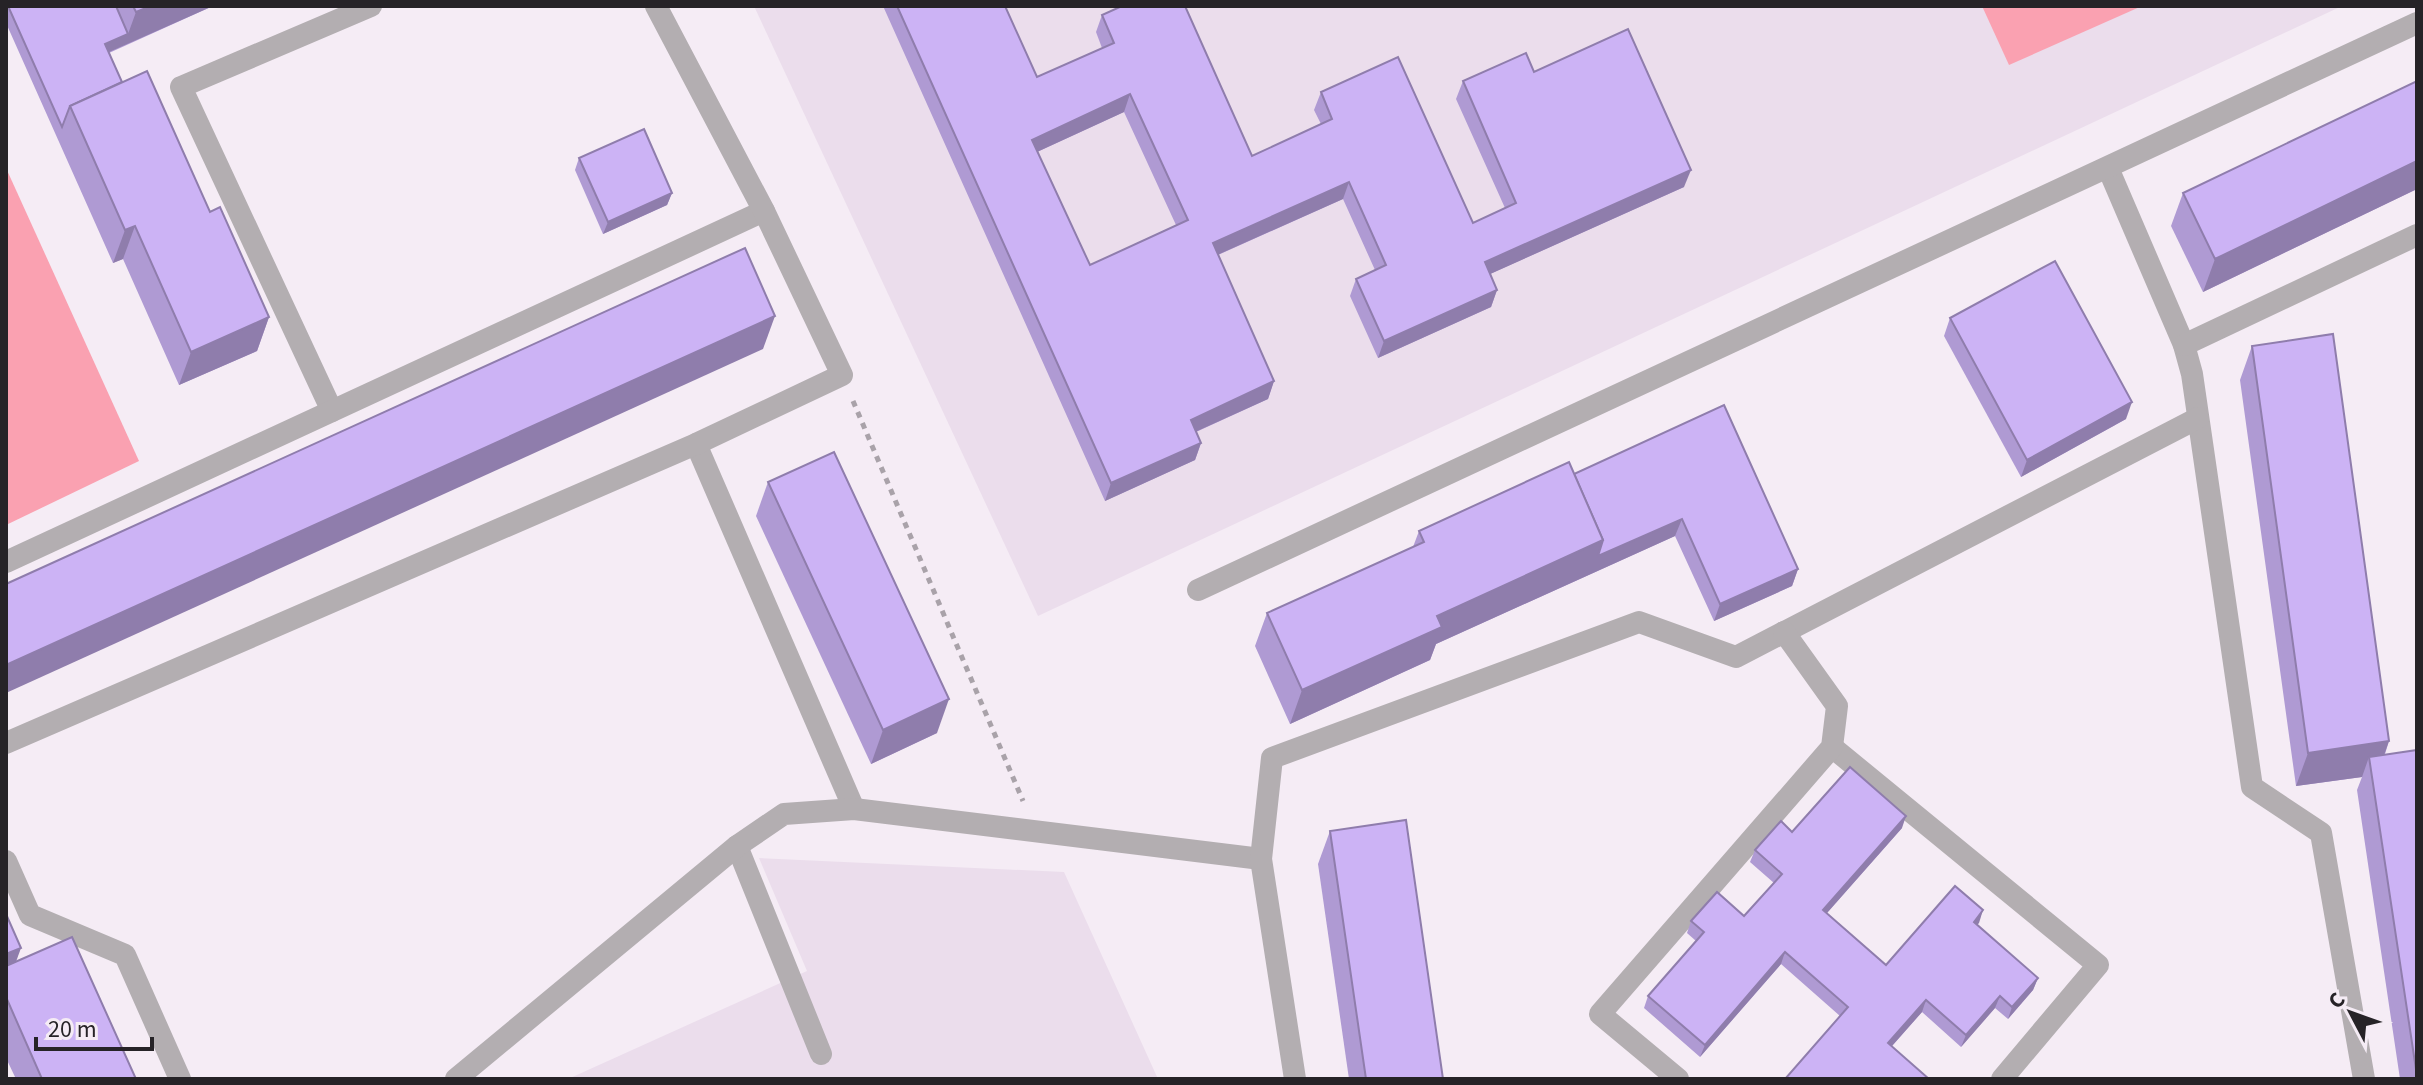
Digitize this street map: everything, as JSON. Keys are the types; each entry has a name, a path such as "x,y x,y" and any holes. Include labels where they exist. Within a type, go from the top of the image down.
{"lane":[{"path":"332,411 181,87 371,6"},
{"path":"6,743 696,444 842,375 764,211 656,6"},
{"path":"1198,590 2417,23"},
{"path":"2108,168 2184,345 2198,418 2252,787 2321,833 2364,1079"},
{"path":"6,562 764,211"},
{"path":"2184,345 2417,235"},
{"path":"1295,1079 1261,859 1272,758 1639,622 1736,657 2198,418"},
{"path":"696,444 854,809"},
{"path":"1678,1079 1600,1014 1832,747 1837,706 1784,632"},
{"path":"1832,747 2098,965 2002,1079"},
{"path":"456,1079 737,846 784,814 854,809 1261,859"},
{"path":"737,846 821,1054"},
{"path":"6,861 30,915 125,955 180,1079"}],"path":[{"path":"842,375 1036,831"}],"shaded area":[{"path":"754,6 2342,6 1038,616"},
{"path":"1982,6 2142,6 2009,65"},
{"path":"6,168 139,461 6,525"},
{"path":"759,858 1064,872 1158,1079 568,1079 807,971"}],"building":[{"path":"8,6 116,6 128,34 105,44 122,82 70,106 62,127"},
{"path":"133,6 151,6 136,12"},
{"path":"897,6 1005,6 1037,77 1114,43 1102,15 1122,6 1185,6 1252,156 1332,119 1321,92 1398,57 1473,223 1516,203 1463,81 1526,53 1534,72 1628,29 1691,170 1485,262 1497,290 1384,341 1356,279 1386,265 1349,182 1213,243 1274,381 1191,420 1201,443 1111,483","holes":["1130,94 1188,220 1090,265 1032,140"]},
{"path":"147,71 210,212 220,207 269,317 191,352 135,226 125,230 70,106"},
{"path":"2417,81 2417,161 2215,259 2183,193"},
{"path":"644,129 672,193 608,222 579,158"},
{"path":"745,248 775,316 6,665 6,584"},
{"path":"2055,261 2132,402 2027,460 1950,318"},
{"path":"2333,334 2389,741 2308,753 2252,346"},
{"path":"1724,405 1798,569 1720,604 1682,519 1598,556 1603,540 1574,474"},
{"path":"834,452 949,699 883,730 768,482"},
{"path":"1569,462 1603,540 1437,616 1442,627 1302,690 1267,613 1424,542 1419,531"},
{"path":"2417,750 2417,1076 2369,757"},
{"path":"1850,767 1906,816 1823,910 1886,965 1955,886 1983,910 1974,922 2038,978 2012,1007 2000,996 1966,1035 1926,1000 1888,1043 1929,1079 1785,1079 1848,1007 1785,952 1705,1045 1648,996 1704,932 1691,921 1717,892 1744,916 1782,874 1755,850 1781,821 1792,832"},
{"path":"1406,820 1443,1079 1366,1079 1330,831"},
{"path":"6,914 21,948 6,954"},
{"path":"72,937 136,1079 42,1079 6,997 6,966"}]}
